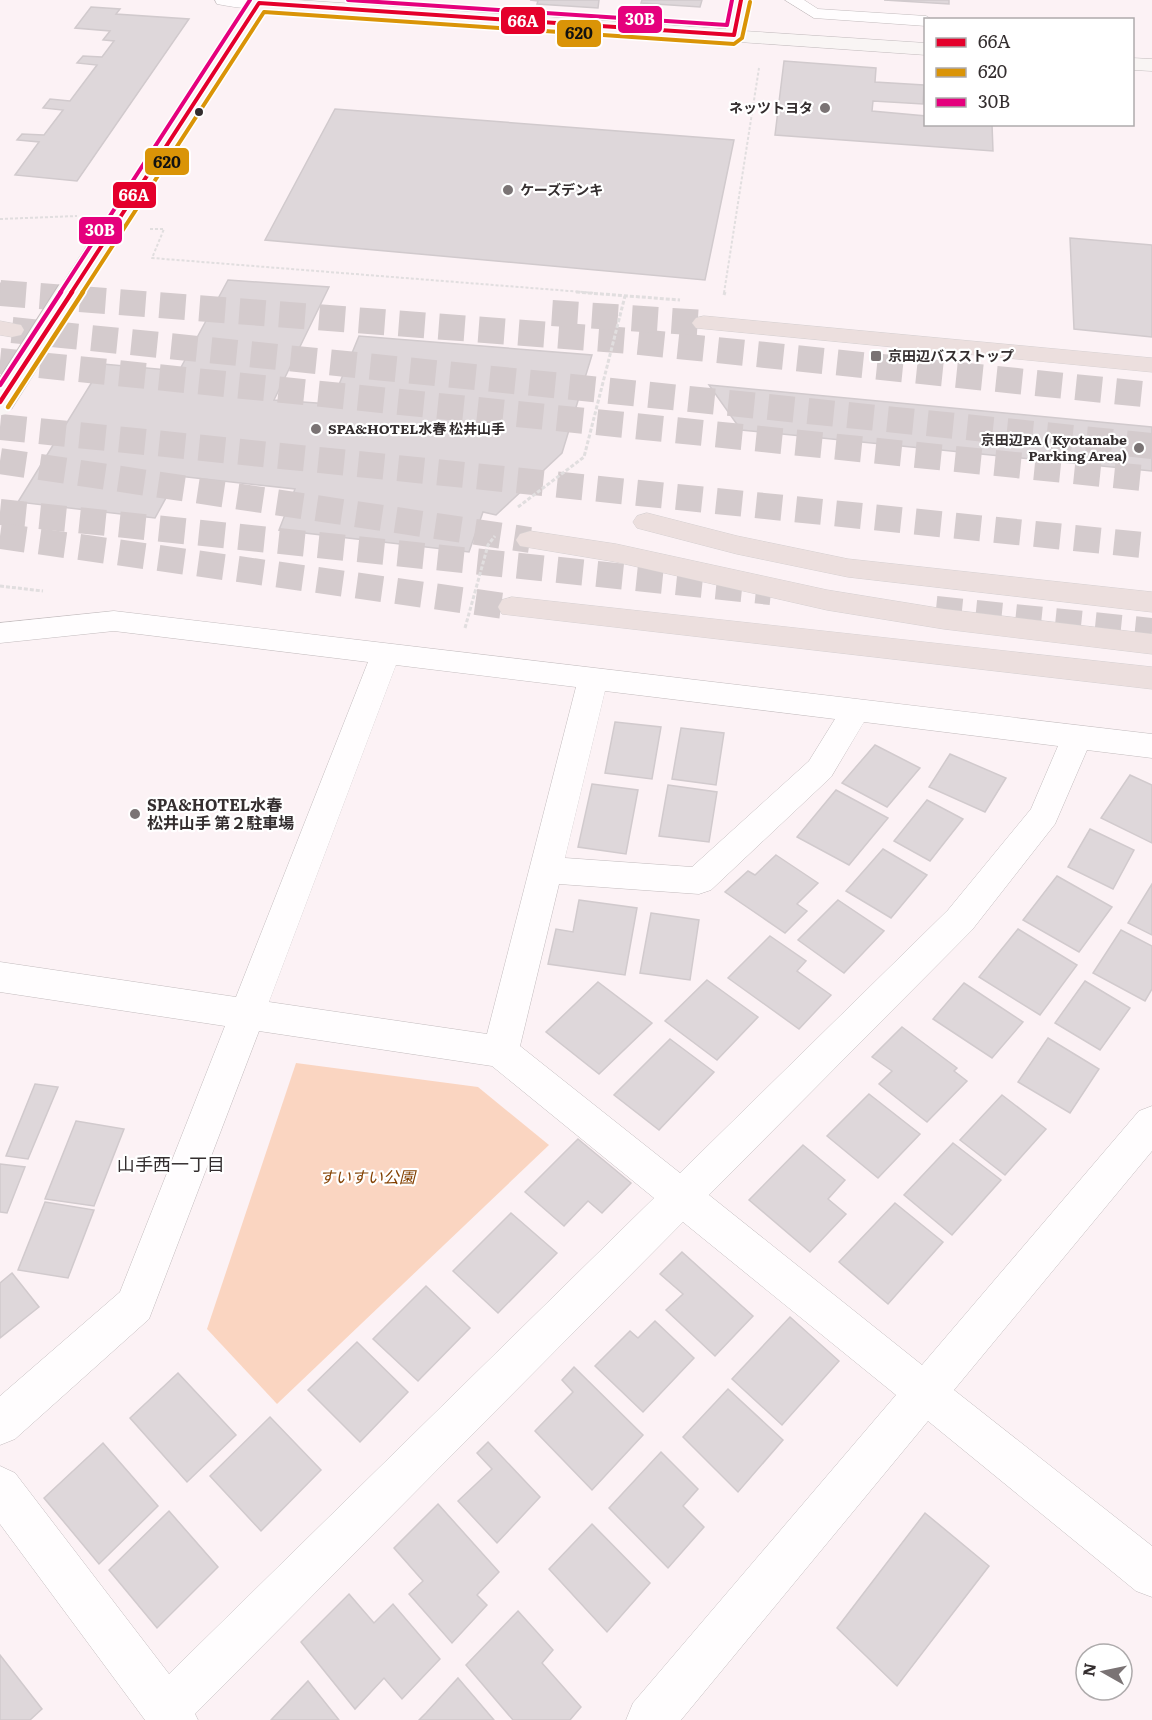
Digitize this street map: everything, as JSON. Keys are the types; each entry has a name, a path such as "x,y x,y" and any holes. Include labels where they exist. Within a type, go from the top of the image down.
{"highway":[{"path":"704,323 1152,365"},
{"path":"647,522 737,545 848,568 1152,602"},
{"path":"530,540 616,553 826,600 944,619 1152,644"},
{"path":"512,607 1152,678"}],"street":[{"path":"224,0 924,49"},
{"path":"734,35 741,0"},
{"path":"0,402 260,1"},
{"path":"1134,64 1152,65"},
{"path":"0,633 114,621 1152,747"},
{"path":"0,1424 135,1305 386,654"},
{"path":"501,1052 592,679"},
{"path":"547,870 699,881 820,769 855,711"},
{"path":"0,1488 170,1715 681,1197 960,920 1044,815 1077,737"},
{"path":"1,978 501,1052 1152,1575"},
{"path":"650,1720 1152,1124"}],"lane":[{"path":"793,0 813,13 924,21"}],"path":[{"path":"723,304 759,65"},
{"path":"0,219 87,216"},
{"path":"144,229 164,229 152,258 625,296 584,458 545,488"},
{"path":"465,630 476,591"}],"green space":[{"name":"すいすい公園","path":"296,1063 478,1087 549,1145 277,1404 207,1329"}],"building":[{"path":"530,0 599,0 598,8 537,4 538,1"},
{"path":"642,0 702,0 700,7 641,3"},
{"path":"884,0 949,0 949,4"},
{"path":"91,7 120,9 116,14 189,19 77,181 15,175 39,142 17,140 22,134 44,135 63,110 43,108 50,99 70,101 97,65 77,63 83,56 102,57 114,41 103,40 110,31 75,28"},
{"name":"ネッツトヨタ","path":"784,61 876,68 875,82 924,85 923,104 873,101 872,111 924,116 924,126 992,126 993,151 775,135"},
{"name":"ケーズデンキ","path":"335,109 734,140 705,280 265,240"},
{"path":"1070,238 1152,245 1152,337 1074,329"},
{"name":"SPA&HOTEL水春 松井山手","path":"228,280 329,287 274,400 331,404 359,336 592,355 562,453 496,515 483,512 469,552 279,530 295,489 178,476 155,518 18,502 103,364 179,371"},
{"path":"709,385 1152,427 1152,471 741,430"},
{"path":"615,722 661,727 652,779 605,773"},
{"path":"681,728 724,733 716,785 672,779"},
{"path":"875,745 920,768 887,807 842,783"},
{"path":"950,754 1006,778 985,812 929,787"},
{"path":"1130,775 1152,785 1152,843 1101,818"},
{"path":"592,784 638,790 626,854 578,847"},
{"path":"668,785 717,792 709,842 659,836"},
{"path":"836,790 888,818 849,865 797,837"},
{"path":"927,800 963,819 930,861 894,841"},
{"path":"1090,829 1134,850 1113,889 1068,867"},
{"path":"883,849 927,875 891,918 846,891"},
{"path":"776,855 818,883 797,904 807,911 785,933 725,892 748,871 755,875"},
{"path":"1057,876 1112,907 1079,952 1023,920"},
{"path":"1152,884 1152,935 1128,923"},
{"path":"579,900 637,908 625,975 548,964 556,929 573,932"},
{"path":"838,900 884,931 844,973 798,940"},
{"path":"651,913 699,920 690,980 640,973"},
{"path":"1018,929 1077,965 1040,1015 979,977"},
{"path":"1121,930 1152,946 1152,989 1145,1001 1093,973"},
{"path":"770,936 806,961 797,971 831,995 799,1029 728,978"},
{"path":"707,980 758,1017 717,1060 665,1021"},
{"path":"1085,981 1130,1008 1100,1050 1055,1023"},
{"path":"598,982 652,1023 599,1074 546,1032"},
{"path":"964,983 1023,1022 992,1058 933,1019"},
{"path":"902,1027 957,1068 954,1071 967,1081 927,1122 879,1084 892,1071 872,1057"},
{"path":"1048,1038 1099,1069 1070,1113 1018,1082"},
{"path":"670,1039 714,1072 659,1130 614,1095"},
{"path":"35,1084 58,1087 28,1159 6,1156"},
{"path":"869,1094 920,1134 878,1178 827,1136"},
{"path":"1002,1095 1046,1129 1005,1175 960,1140"},
{"path":"76,1121 124,1129 94,1206 45,1199"},
{"path":"578,1139 631,1183 602,1213 588,1201 564,1226 525,1192"},
{"path":"953,1143 1001,1180 952,1235 904,1195"},
{"path":"803,1145 845,1180 828,1199 846,1214 810,1252 749,1200"},
{"path":"0,1164 25,1167 7,1213 0,1212"},
{"path":"45,1202 94,1210 68,1278 18,1270"},
{"path":"895,1203 943,1242 888,1304 839,1262"},
{"path":"511,1213 557,1253 498,1313 453,1271"},
{"path":"682,1252 753,1316 715,1356 666,1310 683,1294 660,1274"},
{"path":"12,1273 39,1307 0,1338 0,1283"},
{"path":"426,1286 470,1328 418,1381 373,1339"},
{"path":"790,1317 839,1361 782,1425 732,1379"},
{"path":"655,1321 694,1358 643,1412 595,1366 630,1331 638,1338"},
{"path":"357,1342 408,1392 360,1442 308,1390"},
{"path":"574,1367 643,1435 592,1490 535,1431 573,1392 562,1380"},
{"path":"178,1373 236,1435 187,1482 130,1418"},
{"path":"728,1389 783,1440 738,1492 683,1437"},
{"path":"270,1417 321,1470 261,1531 210,1476"},
{"path":"488,1442 540,1497 497,1543 458,1501 492,1469 477,1453"},
{"path":"103,1443 158,1506 99,1564 44,1498"},
{"path":"661,1452 698,1489 683,1506 704,1527 668,1568 609,1508"},
{"path":"438,1504 499,1572 477,1595 487,1605 452,1643 409,1594 423,1581 394,1548"},
{"path":"169,1511 218,1567 157,1628 109,1570"},
{"path":"925,1513 989,1566 897,1686 837,1628"},
{"path":"592,1524 650,1583 607,1632 549,1569"},
{"path":"349,1594 374,1623 393,1604 440,1659 402,1699 384,1678 355,1709 301,1642"},
{"path":"518,1611 553,1650 542,1663 581,1707 570,1720 513,1720 466,1665"},
{"path":"0,1655 42,1709 30,1720 0,1720"},
{"path":"458,1678 494,1720 419,1720 426,1713"},
{"path":"308,1681 339,1720 271,1720"}],"tunnel":[{"path":"3,293 0,293 630,341 1152,395"},
{"path":"552,313 704,323"},
{"path":"12,330 1152,446"},
{"path":"0,361 1152,479"},
{"path":"0,427 1152,546"},
{"path":"0,461 530,540"},
{"path":"0,512 771,592"},
{"path":"0,536 512,607"},
{"path":"936,609 1152,631"}],"transit line":[{"name":"30B","path":"0,385 250,0"},
{"name":"30B","path":"348,0 727,25 732,0"},
{"name":"66A","path":"0,402 259,3 734,35 741,0"},
{"name":"620","path":"8,407 264,12 734,44 742,38 750,2"}],"place":[{"name":"ネッツトヨタ","path":"825,108"},
{"name":"ケーズデンキ","path":"508,190"},
{"name":"京田辺バスストップ","path":"876,356"},
{"name":"SPA&HOTEL水春 松井山手","path":"316,429"},
{"name":"京田辺PA ( Kyotanabe Parking Area)","path":"1139,448"},
{"name":"SPA&HOTEL水春 松井山手 第２駐車場","path":"135,814"}],"district":[{"name":"山手西一丁目","path":"171,1165"}]}
